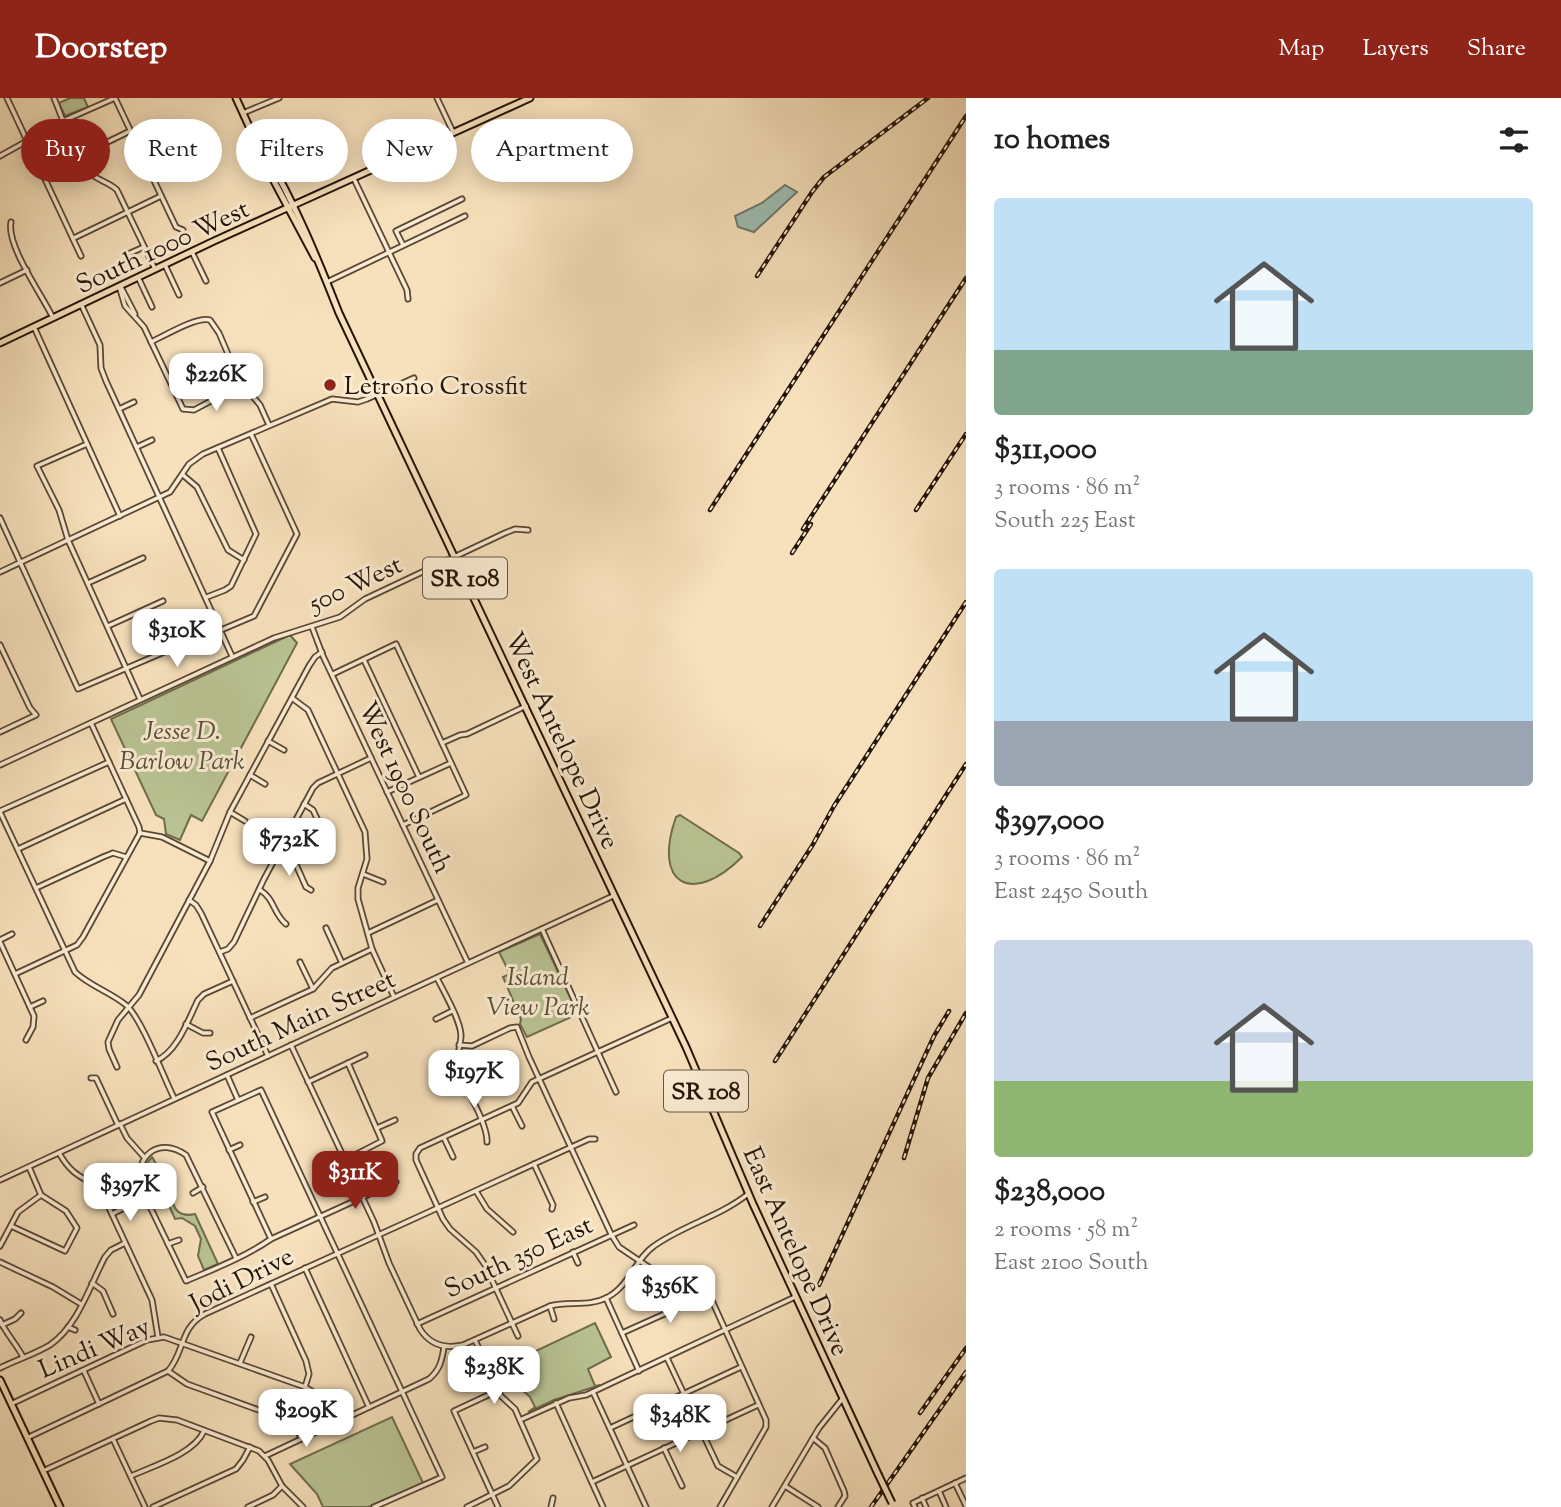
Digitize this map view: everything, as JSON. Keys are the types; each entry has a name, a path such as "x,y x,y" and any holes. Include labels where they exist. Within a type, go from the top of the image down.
{"main road":[{"name":"West Antelope Drive","path":"236,98 259,148 258,153 292,207 309,251 317,260 378,395 615,895"},
{"name":"South 1000 West","path":"457,133 530,98"},
{"name":"South 1000 West","path":"0,343 362,175"},
{"name":"East Antelope Drive","path":"615,895 699,1076 748,1194 892,1505"},
{"path":"0,1380 60,1507"}],"street":[{"path":"7,98 21,128"},
{"path":"54,98 62,119"},
{"path":"68,119 115,98 125,119"},
{"path":"243,113 279,98"},
{"path":"437,98 447,119"},
{"path":"0,156 21,144"},
{"path":"354,179 407,290 408,299"},
{"path":"46,182 81,256"},
{"path":"105,182 117,190 155,269"},
{"path":"154,182 176,227 183,230"},
{"path":"73,238 160,196"},
{"path":"403,246 396,231 462,200"},
{"path":"327,282 465,216"},
{"path":"11,222 9,230 39,295 53,318"},
{"path":"128,254 144,247"},
{"path":"192,252 206,281"},
{"path":"165,265 179,295"},
{"path":"0,283 27,270"},
{"path":"138,277 152,307"},
{"path":"119,286 151,342 184,409 194,410 242,385"},
{"path":"81,304 100,345 102,372 232,656"},
{"path":"151,342 196,321 208,319 214,324 242,385 257,400 269,425"},
{"path":"34,327 120,516"},
{"path":"0,572 160,497 175,487 192,460 332,399 358,401 414,378"},
{"path":"119,409 134,402"},
{"path":"221,630 254,616 297,534 251,434"},
{"path":"137,447 152,440"},
{"path":"87,444 37,466 59,510 68,540 140,699"},
{"path":"206,597 229,588 256,534 218,448"},
{"path":"183,475 197,487 228,550 244,560"},
{"path":"0,519 78,689 183,644"},
{"name":"500 West","path":"0,765 232,656 274,638 340,617 365,599 505,533 515,529 528,530"},
{"path":"88,583 143,558"},
{"path":"108,626 163,601"},
{"name":"West 1900 South","path":"312,626 468,963"},
{"path":"332,674 396,644 466,795 403,825"},
{"path":"0,645 30,708 36,715 0,732"},
{"path":"117,1067 108,1042 118,1020 139,995 210,861 230,812 309,666 322,652"},
{"path":"364,660 419,777"},
{"path":"292,698 308,710 365,832 367,859 358,899 372,949 394,997"},
{"path":"442,743 526,706"},
{"path":"91,723 140,832"},
{"path":"268,741 284,750"},
{"path":"220,952 228,949 234,942 282,845 318,783 371,758"},
{"path":"109,762 0,811 75,972 85,982 113,995 135,1014 175,1099"},
{"path":"387,792 451,763"},
{"path":"250,775 265,784"},
{"path":"18,849 126,799"},
{"path":"304,804 313,810 329,844"},
{"path":"230,812 245,821"},
{"path":"15,974 77,945 140,832"},
{"path":"140,832 162,837 210,861"},
{"path":"282,845 290,851 306,887 311,890"},
{"path":"36,888 113,853 126,858"},
{"path":"363,874 383,882"},
{"path":"260,890 269,895 281,920 286,924"},
{"name":"South Main Street","path":"0,1180 615,895"},
{"path":"188,900 197,905 268,1056"},
{"path":"368,933 438,900"},
{"path":"326,928 342,963"},
{"path":"542,929 616,1091"},
{"path":"12,934 0,941 34,1016 33,1027 26,1040"},
{"path":"250,1018 313,989 332,968 372,949"},
{"path":"300,962 313,989"},
{"path":"437,978 460,1031 456,1063 481,1120 487,1142"},
{"path":"156,1061 165,1057 172,1048 198,1000 204,994 233,981"},
{"path":"30,1007 43,1001"},
{"path":"436,1019 452,1011"},
{"path":"518,1336 481,1258 450,1229 438,1208 416,1160 416,1154 420,1148 519,1103 528,1087 539,1079 672,1018"},
{"path":"186,1024 203,1033 210,1033"},
{"path":"459,1045 472,1046 517,1027 611,1234 619,1247 656,1272"},
{"path":"291,1045 362,1197 417,1324 427,1338 444,1347 463,1345 550,1306 560,1303 587,1304 606,1298 631,1276 650,1248 732,1207 748,1194"},
{"path":"308,1082 365,1055"},
{"path":"345,1160 382,1141 348,1063"},
{"path":"227,1075 238,1100"},
{"path":"466,1088 496,1075"},
{"path":"91,1078 96,1078 119,1125 134,1148 144,1157"},
{"path":"271,1239 212,1112 261,1090 442,1477 374,1507"},
{"path":"512,1106 522,1126"},
{"path":"377,1128 395,1120"},
{"path":"444,1138 453,1157"},
{"name":"Jodi Drive","path":"168,1371 174,1364 189,1327 198,1318 570,1147 594,1139"},
{"path":"229,1150 240,1145"},
{"path":"236,1258 186,1155 179,1149 161,1147 144,1157 138,1173 145,1197 186,1281 236,1258 271,1239 396,1182"},
{"path":"59,1153 76,1174 100,1189 152,1300 158,1338"},
{"path":"534,1164 553,1205 552,1209"},
{"path":"10,1226 65,1251 77,1228 66,1211 41,1195 29,1167"},
{"path":"193,1193 203,1187"},
{"path":"476,1191 487,1209 513,1231"},
{"path":"0,1246 18,1212 41,1195"},
{"path":"112,1214 145,1197"},
{"path":"253,1202 265,1197"},
{"name":"South 350 East","path":"417,1324 634,1224"},
{"path":"168,1244 179,1240"},
{"path":"0,1368 48,1346 68,1326 105,1257 111,1250 125,1243"},
{"path":"573,1252 578,1263"},
{"path":"0,1262 54,1287 80,1304"},
{"path":"305,1268 369,1407"},
{"path":"92,1283 103,1291 113,1314"},
{"path":"271,1284 306,1361 309,1374 305,1387"},
{"path":"622,1333 709,1294 766,1420 766,1427 720,1507"},
{"path":"520,1420 556,1403 593,1392 796,1297"},
{"path":"606,1298 639,1371"},
{"path":"550,1306 554,1319"},
{"path":"2,1325 15,1320 21,1313"},
{"path":"0,1320 23,1357"},
{"path":"68,1326 75,1330"},
{"path":"240,1363 251,1337"},
{"name":"Lindi Way","path":"11,1404 158,1338 182,1342 305,1387 320,1396 335,1422"},
{"path":"467,1507 509,1486 537,1459 515,1409 501,1396 475,1340"},
{"path":"265,1456 419,1384 437,1373 444,1347"},
{"path":"667,1358 718,1466 737,1478"},
{"path":"610,1428 742,1367"},
{"path":"84,1370 99,1404"},
{"path":"27,1438 168,1371 187,1384 289,1421 294,1424 301,1438"},
{"path":"498,1507 454,1411 499,1390"},
{"path":"593,1392 646,1507"},
{"path":"772,1507 813,1438 843,1398"},
{"path":"556,1403 603,1507"},
{"path":"592,1482 759,1404"},
{"path":"43,1471 159,1418 177,1420 250,1447 265,1456 282,1486 303,1507"},
{"path":"131,1476 189,1449 201,1438 204,1431"},
{"path":"813,1438 825,1448 844,1491 845,1496 838,1507"},
{"path":"114,1439 145,1507"},
{"path":"153,1507 236,1469 250,1447"},
{"path":"473,1452 485,1447"},
{"path":"664,1448 682,1486"},
{"path":"914,1505 922,1498 966,1478"},
{"path":"955,1483 965,1506"},
{"path":"248,1507 282,1486"},
{"path":"785,1486 818,1507"},
{"path":"939,1491 946,1507"},
{"path":"551,1507 553,1498"},
{"path":"922,1498 926,1507"},
{"path":"259,1502 262,1507"}],"green space":[{"path":"70,98 84,98 88,107 65,116 59,103"},
{"name":"Jesse D. Barlow Park","path":"290,635 297,643 202,821 191,815 180,840 166,834 164,819 156,815 111,719"},
{"path":"680,815 742,857 724,872 707,881 693,884 681,881 673,872 669,859 670,840 676,817"},
{"name":"Island View Park","path":"540,934 578,1014 527,1037 503,977 510,974 499,952"},
{"path":"152,1157 159,1169 169,1167 175,1176 173,1203 180,1213 195,1214 218,1264 204,1270 198,1256 201,1239 195,1226 182,1218 175,1219 156,1177 157,1170 145,1165"},
{"path":"595,1323 611,1357 588,1369 595,1386 600,1385 554,1400 528,1412 535,1407 530,1397 518,1386 508,1364"},
{"path":"392,1417 423,1483 368,1507 323,1507 317,1494 290,1464"}],"water":[{"path":"785,185 797,192 754,232 738,227 735,216 762,203"}],"railway":[{"path":"757,276 824,177 928,98"},
{"path":"710,510 966,116"},
{"path":"803,529 966,278"},
{"path":"916,510 966,434"},
{"path":"792,553 811,524"},
{"path":"760,926 966,602"},
{"path":"775,1061 966,764"},
{"path":"819,1285 934,1036 949,1011"},
{"path":"904,1158 928,1078 966,1013"},
{"path":"920,1413 966,1348"},
{"path":"871,1507 966,1372"}],"place":[{"name":"Letrono Crossfit","path":"330,385"}]}
